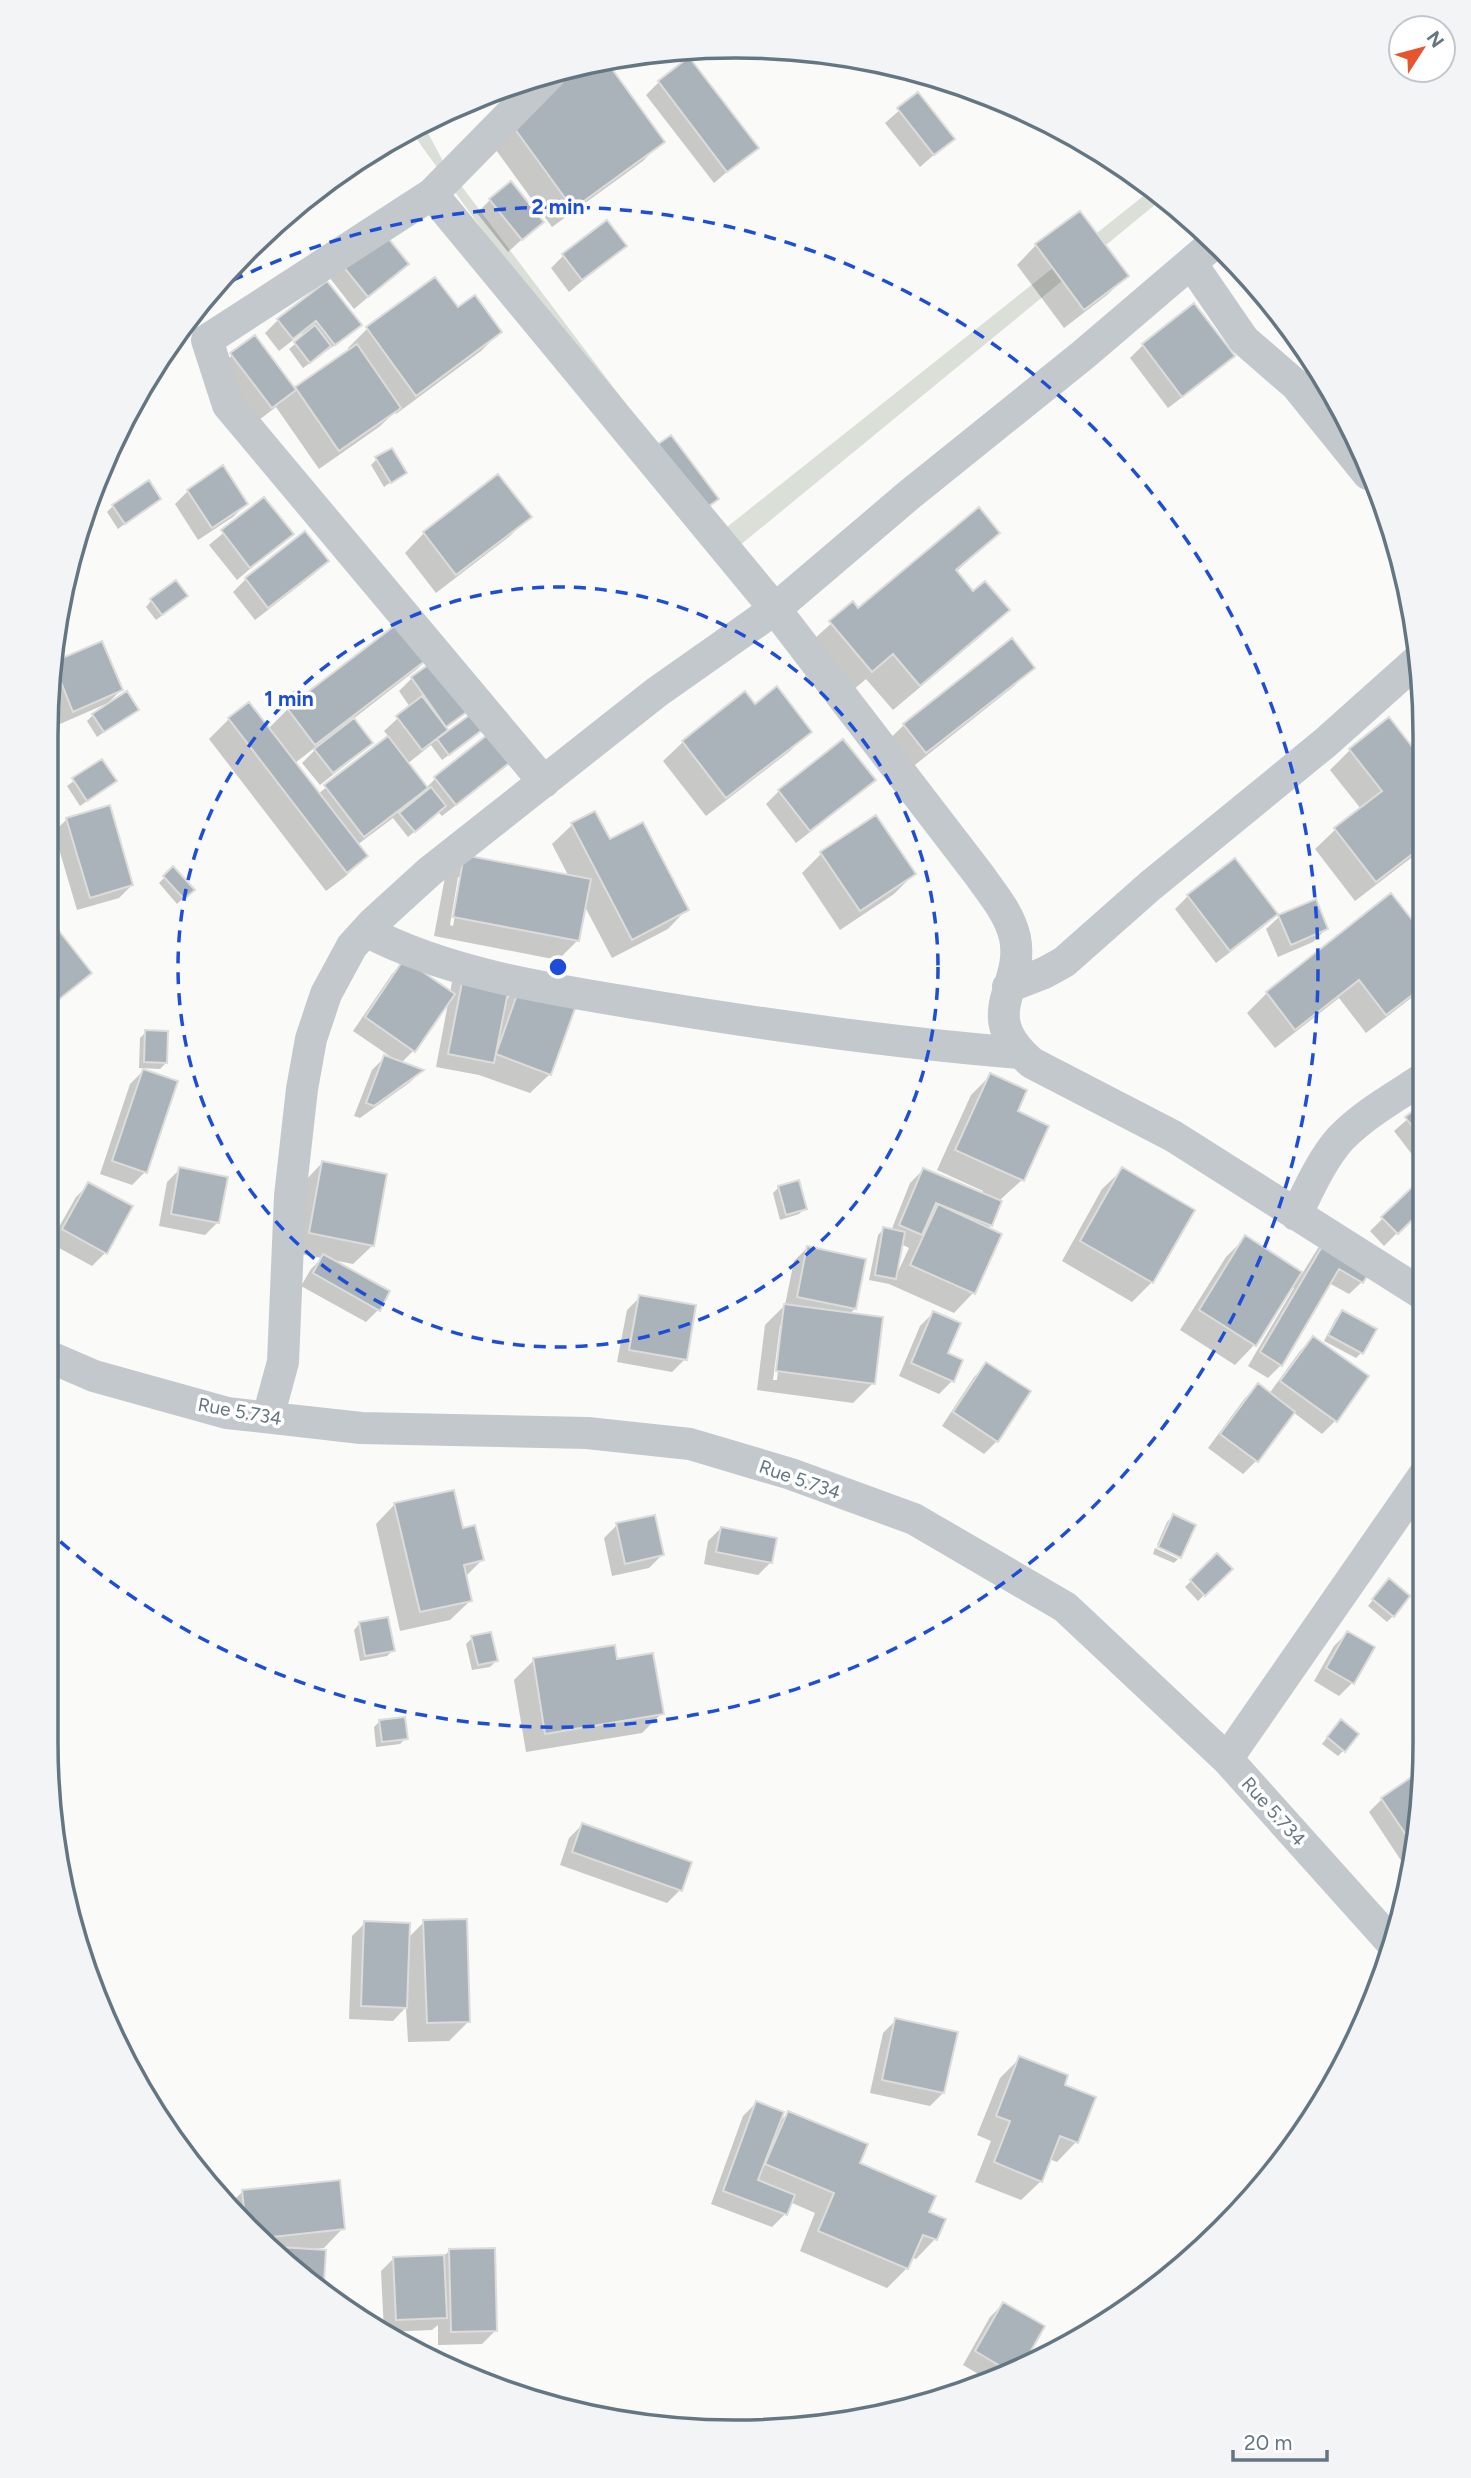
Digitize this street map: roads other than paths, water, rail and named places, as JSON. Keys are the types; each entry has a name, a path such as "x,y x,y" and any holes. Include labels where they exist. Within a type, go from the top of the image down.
{"street":[{"path":"536,89 432,194 207,340 228,405 544,782"},
{"path":"432,194 775,609 980,876 1008,917 1015,939 1015,961 1003,1007 1004,1023 1020,1053 1032,1063 1172,1136 1413,1288"},
{"path":"268,1417 283,1362 289,1196 311,1039 326,994 352,946 429,872 657,692 775,609 909,495 1083,355 1202,253 1244,340 1296,385 1351,453"},
{"path":"1008,987 1064,962 1150,886 1325,743 1409,668"},
{"path":"366,931 424,956 535,986 730,1018 954,1048 1020,1053"},
{"path":"1296,1214 1319,1168 1340,1140 1371,1112 1413,1085"},
{"name":"Rue 5.734","path":"58,1361 94,1377 227,1413 361,1428 587,1433 690,1444 791,1474 914,1519 1065,1608 1227,1759 1385,1935"},
{"path":"1227,1759 1413,1491"}]}
